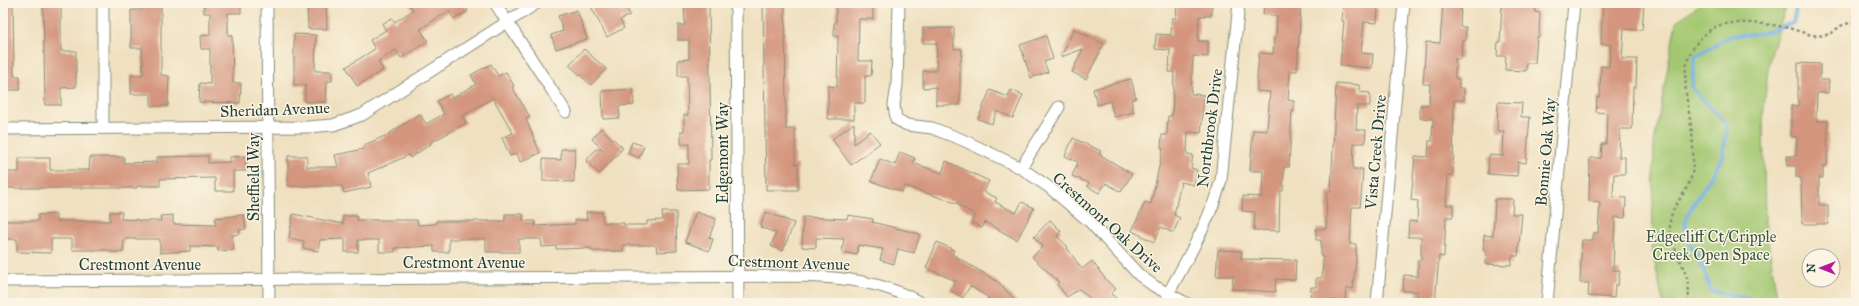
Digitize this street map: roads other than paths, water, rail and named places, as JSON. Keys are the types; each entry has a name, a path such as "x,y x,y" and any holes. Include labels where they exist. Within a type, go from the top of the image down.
{"street":[{"path":"103,3 103,128"},
{"name":"Sheffield Way","path":"267,3 269,303"},
{"path":"495,3 566,112"},
{"name":"Sheridan Avenue","path":"3,129 307,127 333,125 362,115 538,3"},
{"name":"Edgemont Way","path":"736,3 738,303"},
{"name":"Crestmont Oak Drive","path":"899,3 897,85 894,105 896,119 907,125 932,128 963,140 1021,168 1050,188 1090,222 1139,275 1154,286 1186,303"},
{"name":"Northbrook Drive","path":"1168,294 1205,227 1216,202 1222,180 1239,3"},
{"name":"Vista Creek Drive","path":"1377,303 1404,3"},
{"name":"Bonnie Oak Way","path":"1547,303 1574,3"},
{"path":"1021,168 1059,107"},
{"name":"Crestmont Avenue","path":"3,281 798,276 846,278 877,285 917,302"}],"waterway":[{"path":"1773,303 1711,291 1699,258 1685,236 1686,217 1723,156 1727,125 1692,88 1695,57 1730,36 1764,33 1793,23 1797,3"}],"park label":[{"name":"Edgecliff Ct/Cripple Creek Open Space","path":"1711,245"}]}
